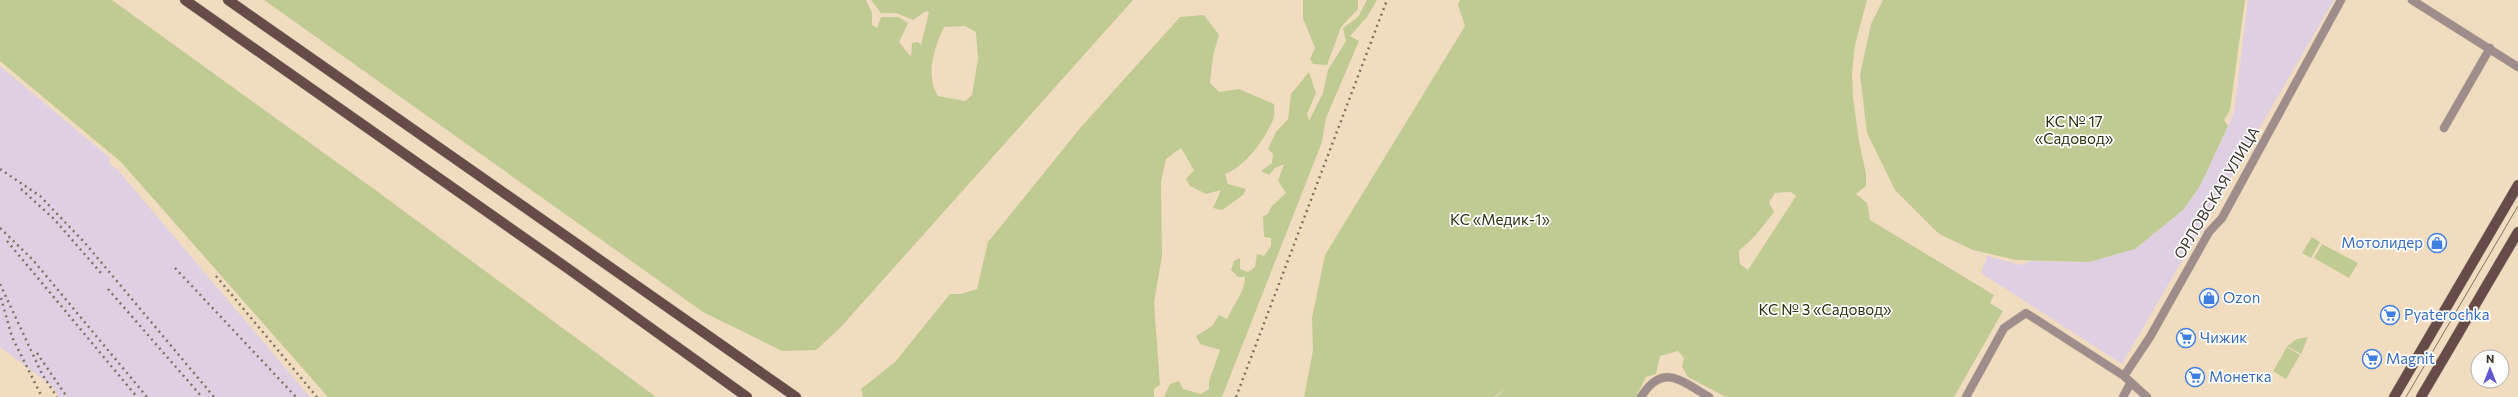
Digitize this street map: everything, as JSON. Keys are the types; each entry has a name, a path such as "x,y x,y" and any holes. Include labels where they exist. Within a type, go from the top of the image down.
{"main road":[{"path":"185,0 570,270 747,397"},
{"path":"228,0 796,397"},
{"path":"2394,397 2518,185"},
{"path":"2421,397 2518,232"}],"street":[{"name":"ОРЛОВСКАЯ УЛИЦА","path":"2124,376 2150,337 2209,232 2222,218 2341,0"},
{"path":"2412,0 2518,67"},
{"path":"2444,128 2490,48"},
{"path":"1966,397 2004,328 2026,313 2124,376 2130,384 2147,397"},
{"path":"1640,397 1648,385 1658,378 1668,376 1709,397"},
{"path":"2123,397 2130,384"}],"shaded area":[{"path":"2248,0 2334,0 2122,364 1981,273 1987,256 2022,265 2030,261 2089,262 2135,249 2183,210 2200,186 2234,113"},
{"path":"0,66 110,158 109,163 117,169 310,397 59,397 52,386 0,347"}],"green space":[{"path":"0,0 112,0 378,192 656,397 328,397 121,162 0,61"},
{"path":"264,0 866,0 872,13 872,25 877,28 881,17 898,17 908,23 899,42 911,57 912,43 918,42 921,45 929,12 926,11 913,20 896,13 881,13 871,0 1133,0 840,328 816,350 782,351 703,312","holes":["965,26 976,32 978,59 972,95 965,101 938,96 932,79 932,62 944,27"]},
{"path":"1303,0 1358,0 1358,9 1341,27 1327,65 1313,64 1310,59 1315,48 1303,18"},
{"path":"1367,0 1377,0 1367,17 1350,36 1359,41 1326,118 1322,142 1222,397 1164,397 1170,384 1179,381 1183,389 1201,394 1209,389 1209,381 1220,350 1200,344 1196,336 1212,326 1219,315 1227,319 1241,293 1245,277 1238,277 1231,270 1234,261 1240,258 1240,269 1248,272 1255,267 1257,254 1264,256 1271,246 1271,238 1264,237 1263,216 1267,215 1272,206 1286,193 1278,181 1284,164 1275,168 1269,175 1261,171 1272,163 1273,154 1268,149 1276,132 1288,119 1291,94 1309,72 1316,93 1307,114 1309,121 1323,93 1328,70 1346,41 1343,28 1358,17"},
{"path":"1460,0 1867,0 1855,45 1852,72 1853,98 1859,141 1866,174 1866,186 1856,194 1867,203 1870,220 1994,295 1990,303 2003,311 1954,397 1726,397 1688,377 1682,367 1684,358 1678,351 1660,356 1656,374 1646,377 1636,397 1496,397 1505,389 1494,397 1304,397 1313,350 1312,318 1325,255 1465,26 1458,5","holes":["1791,192 1796,196 1748,270 1740,264 1739,251 1755,236 1774,212 1769,202 1775,193"]},
{"name":"КС № 17 «Садовод»","path":"1883,0 2245,0 2230,110 2224,120 2228,126 2200,186 2183,210 2135,249 2089,262 2016,260 1973,250 1939,234 1895,190 1867,133 1860,75 1871,24"},
{"path":"1204,15 1219,35 1213,56 1210,83 1219,92 1239,89 1274,104 1274,116 1265,136 1254,152 1240,165 1225,174 1228,184 1246,189 1243,195 1222,210 1213,208 1221,190 1206,194 1190,186 1186,179 1194,170 1181,148 1166,159 1161,182 1162,256 1154,302 1160,385 1154,389 1154,397 863,397 861,389 895,362 950,294 961,294 977,289 988,242 1081,127 1180,17"},
{"path":"2312,237 2320,242 2311,258 2302,253"},
{"path":"2322,244 2358,263 2349,278 2314,258"},
{"path":"2308,337 2301,354 2287,346 2297,339"},
{"path":"2287,347 2300,355 2286,379 2273,371"}],"tram line":[{"path":"2406,397 2518,206"}],"railway":[{"path":"1236,397 1387,0"},
{"path":"0,169 40,196 85,243 214,397"},
{"path":"21,189 54,219 101,273"},
{"path":"0,228 33,260 147,397"},
{"path":"7,241 137,397"},
{"path":"175,268 296,397"},
{"path":"216,276 317,397"},
{"path":"0,284 42,374 57,397"},
{"path":"108,289 202,397"},
{"path":"1,298 12,337 42,397"},
{"path":"37,353 67,397"}],"place":[{"name":"Мотолидер","path":"2437,243"},
{"name":"Ozon","path":"2209,298"},
{"name":"Pyaterochka","path":"2390,315"},
{"name":"Чижик","path":"2186,338"},
{"name":"Magnit","path":"2372,359"},
{"name":"Монетка","path":"2195,377"}],"park label":[{"name":"КС «Медик-1»","path":"1500,220"},
{"name":"КС № 3 «Садовод»","path":"1825,310"}]}
